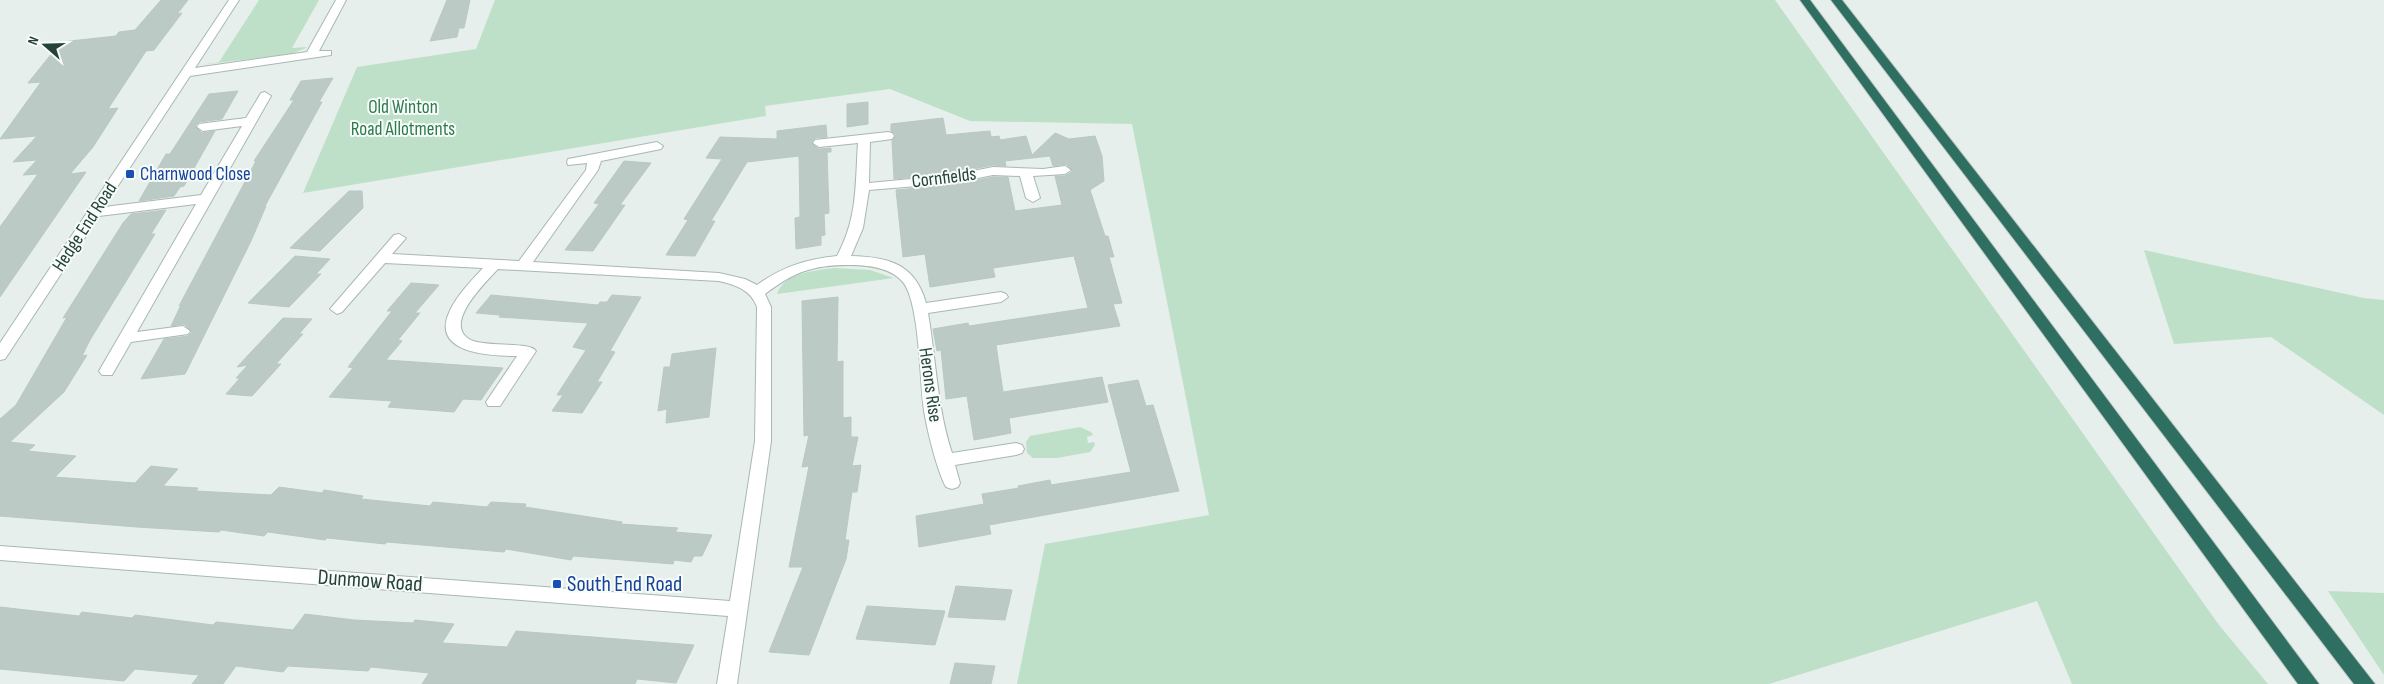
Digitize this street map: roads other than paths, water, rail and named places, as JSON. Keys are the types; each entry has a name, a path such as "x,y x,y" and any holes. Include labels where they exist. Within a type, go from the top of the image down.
{"highway":[{"path":"1804,0 2309,684"},
{"path":"1836,0 2365,684"}],"street":[{"name":"Hedge End Road","path":"0,356 234,0"},
{"path":"311,55 340,0"},
{"path":"187,73 327,53"},
{"path":"107,371 264,96"},
{"path":"203,126 250,121"},
{"path":"819,143 888,136"},
{"path":"842,260 852,244 861,218 864,187 864,139"},
{"path":"573,162 657,146"},
{"path":"523,266 592,170 595,158"},
{"name":"Cornfields","path":"864,187 953,179 993,171 1043,173 1066,170"},
{"path":"1025,172 1033,198"},
{"path":"95,212 205,199"},
{"path":"336,309 400,238"},
{"path":"382,258 719,277 744,284 758,292 764,307 765,404 763,441 727,684"},
{"name":"Herons Rise","path":"758,292 793,269 806,265 842,260 885,266 903,274 915,289 920,309 933,420 952,483"},
{"path":"494,264 458,309 452,323 454,334 470,346 528,351 494,402"},
{"path":"920,309 1002,297"},
{"path":"126,338 183,331"},
{"path":"946,460 1016,449"},
{"name":"Dunmow Road","path":"0,553 739,609"}],"place":[{"name":"Charnwood Close","path":"130,174"},
{"name":"South End Road","path":"557,584"}],"park label":[{"name":"Old Winton Road Allotments","path":"403,118"}]}
